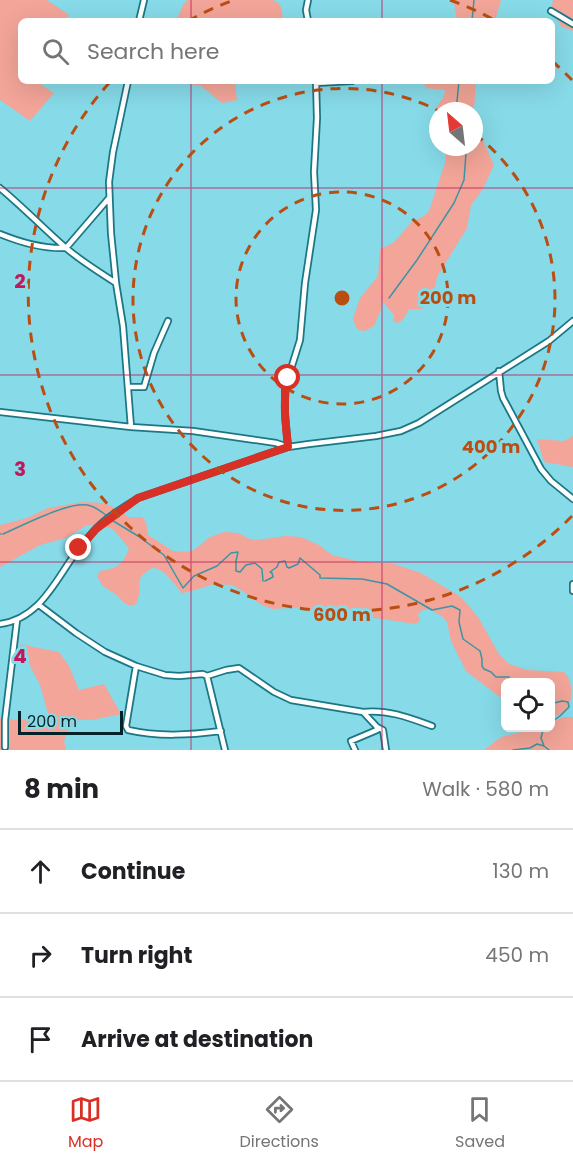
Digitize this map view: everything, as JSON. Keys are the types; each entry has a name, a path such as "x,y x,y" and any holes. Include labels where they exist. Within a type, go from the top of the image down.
{"street":[{"path":"140,18 144,0"},
{"path":"307,18 308,0"},
{"path":"551,11 573,24"},
{"path":"127,84 109,182 111,233 123,326 131,427"},
{"path":"288,447 285,388 300,340 315,210 316,84"},
{"path":"0,188 25,208 78,258 116,283"},
{"path":"0,234 43,248 66,248 110,197"},
{"path":"128,387 144,387 154,353 168,321"},
{"path":"0,624 17,620 39,605 79,548 96,529 138,498 288,447 401,431 419,423 549,341 573,321"},
{"path":"500,371 503,398 541,469 551,481 573,499"},
{"path":"0,412 131,427 193,431 276,443 288,447"},
{"path":"573,584 573,591"},
{"path":"39,605 105,652 136,666 165,675 203,674 207,676 239,668 282,697 291,700 363,712 386,712 432,726"},
{"path":"5,747 5,720 17,620"},
{"path":"136,666 126,726 128,730 166,735 192,735 221,730"},
{"path":"207,676 225,750"},
{"path":"363,712 383,730 386,750"},
{"path":"355,750 351,741 377,730 377,727"}],"shaded area":[{"path":"0,0 47,0 69,15 67,18 18,18 18,84 40,84 54,93 30,121 0,100"},
{"path":"187,0 273,0 280,4 283,17 177,18"},
{"path":"453,0 501,0 496,18 456,18"},
{"path":"553,0 573,0 573,31 562,27 551,11"},
{"path":"189,84 235,84 237,100 222,103 201,86"},
{"path":"424,84 476,84 474,102 440,102 445,90 425,88"},
{"path":"483,141 494,165 483,189 471,205 467,228 437,277 433,298 422,309 409,309 403,319 396,323 393,322 394,315 382,301 382,307 374,326 365,331 358,330 353,318 360,298 378,276 380,249 393,243 412,222 429,211 446,156 483,156"},
{"path":"573,436 573,467 544,462 537,439 564,441"},
{"path":"82,502 103,503 116,508 128,517 142,517 146,522 148,535 173,551 194,550 210,537 224,532 238,533 257,540 286,536 301,537 319,545 332,555 357,561 394,564 421,573 461,597 478,617 499,654 509,664 527,670 564,672 571,689 568,708 555,717 555,678 501,678 501,698 466,671 451,641 447,622 432,610 423,610 418,614 420,621 415,624 376,618 348,621 304,607 272,609 260,604 232,585 214,584 182,593 165,573 154,567 140,579 136,604 128,605 104,587 97,576 100,571 119,565 129,548 113,529 100,525 87,525 66,538 40,545 0,567 0,525 27,518 48,508"},
{"path":"19,644 59,652 69,666 79,690 104,684 121,714 92,720 79,720 69,729 64,741 66,750 0,750 0,718 20,720 49,717 40,685"},
{"path":"573,717 573,750 484,750 501,737 521,732 555,732 555,720"}],"waterway":[{"path":"472,18 474,0"},
{"path":"457,102 459,84"},
{"path":"389,298 454,203 464,180 466,156"},
{"path":"3,534 47,514 72,506 91,506 107,516"},
{"path":"110,519 164,555 183,588 194,576 217,566 231,553 238,552 236,571 240,572 246,565 255,563 262,569 263,581"},
{"path":"265,581 273,577 270,572 277,567 279,562 285,561 289,568 298,564 300,558 320,575 320,578 362,579 387,584 432,610 452,606 460,610 459,622 463,639 480,651 484,669 496,677 509,678"},
{"path":"555,703 568,702 569,707 555,720"},
{"path":"542,732 541,738 544,746"},
{"path":"513,750 530,748 537,744 549,750"}],"route":[{"path":"79,548 96,529 138,498 288,447 285,388 288,378"}]}
